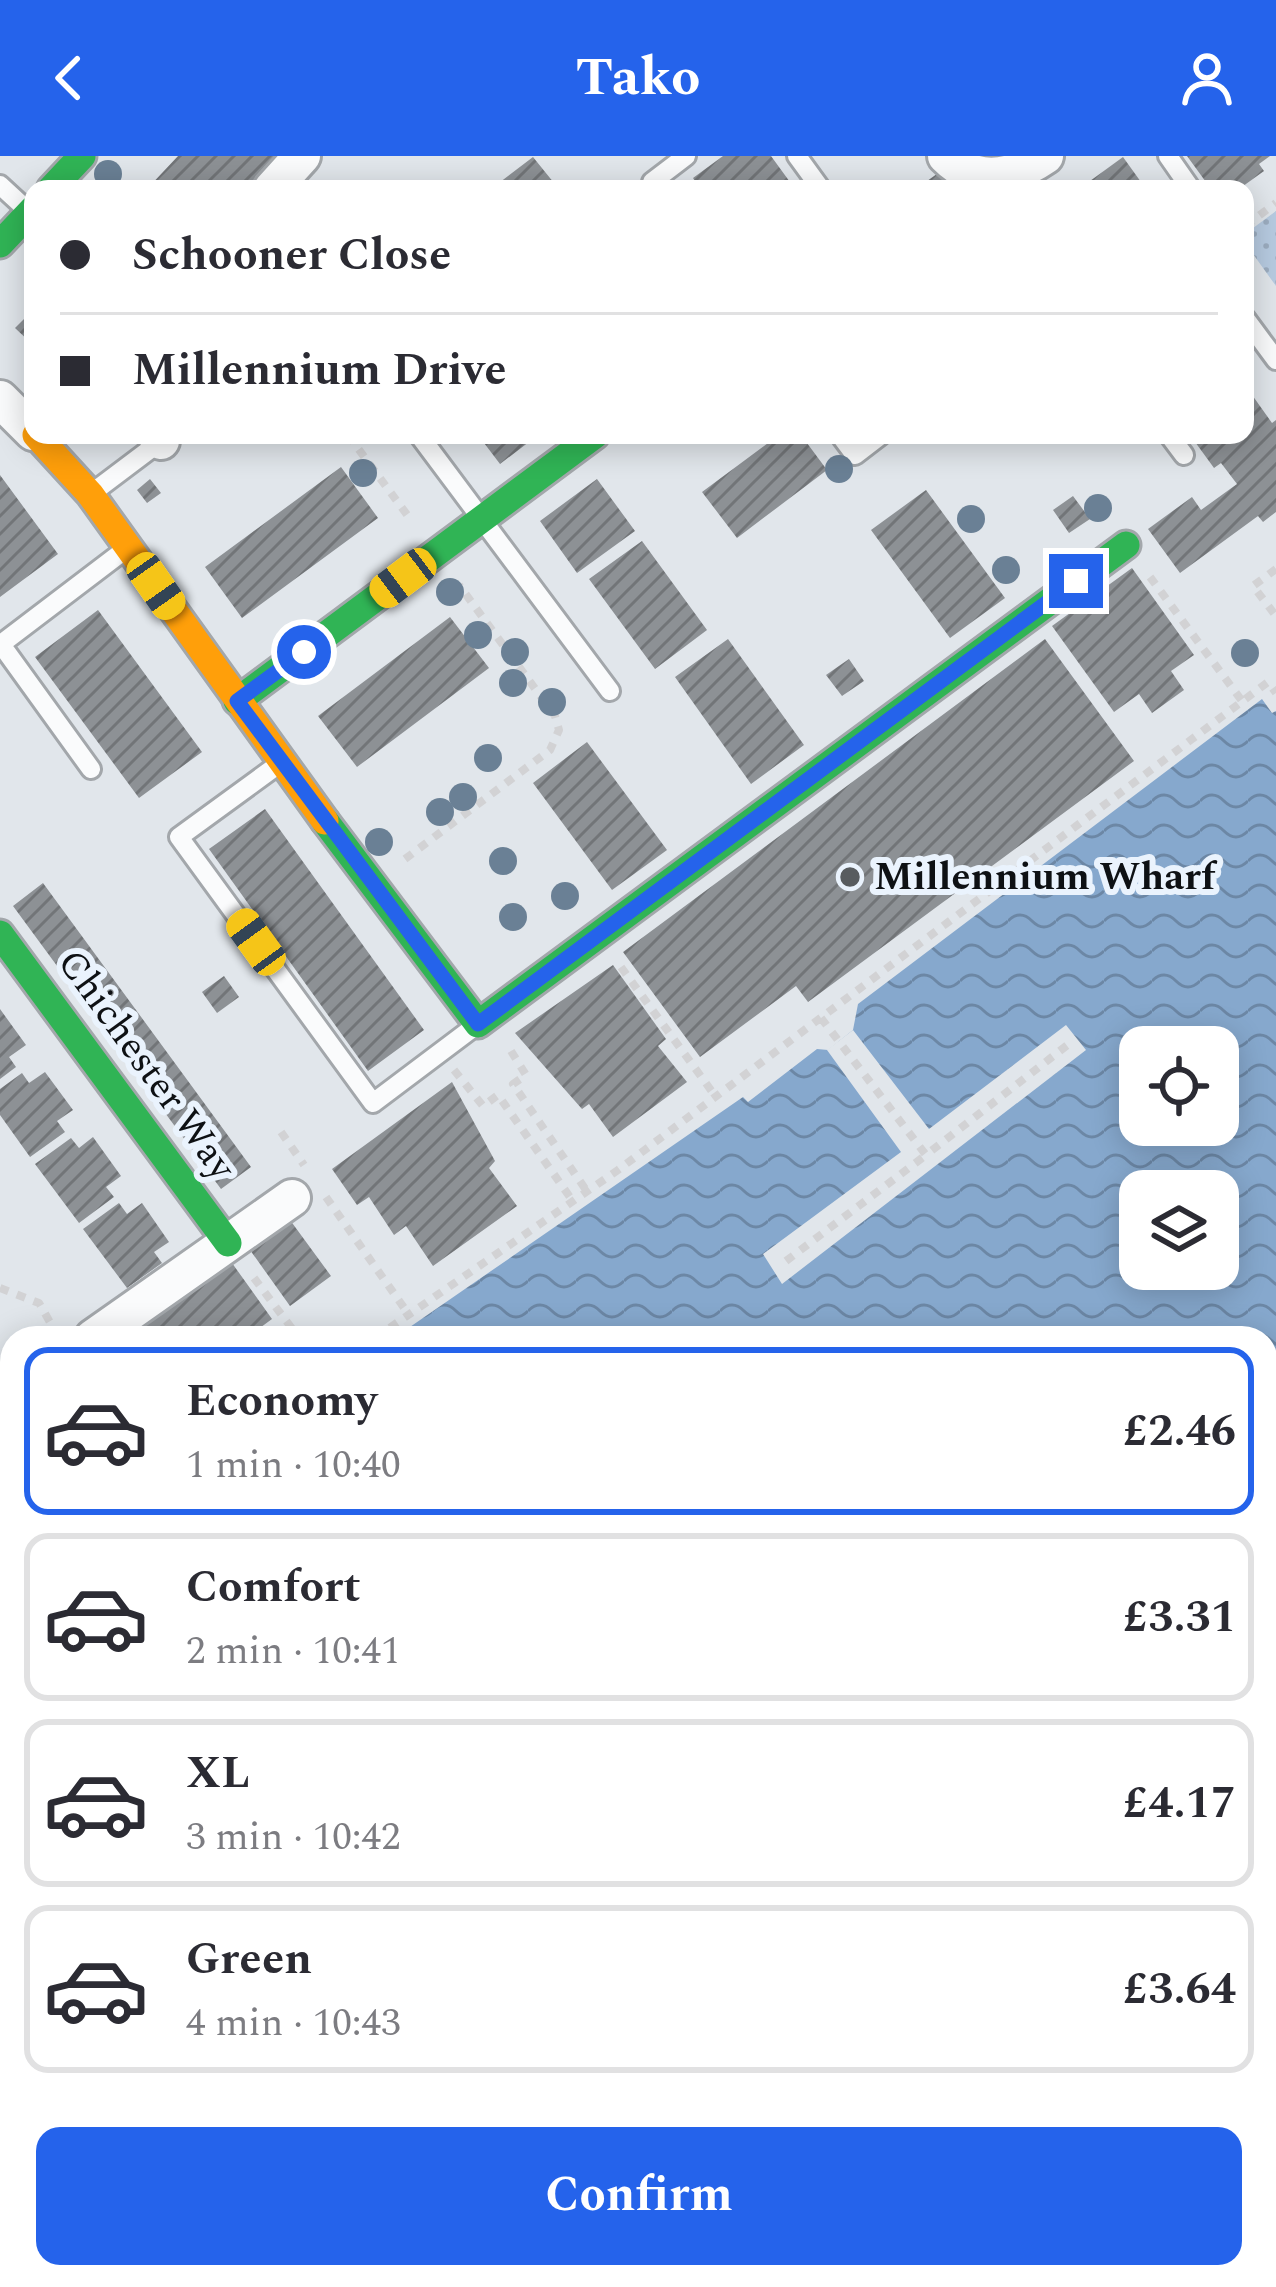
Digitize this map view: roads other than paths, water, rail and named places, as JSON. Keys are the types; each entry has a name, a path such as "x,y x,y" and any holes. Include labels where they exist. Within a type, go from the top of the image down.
{"street":[{"path":"59,180 82,156"},
{"path":"280,180 302,156"},
{"path":"946,156 979,180"},
{"path":"992,180 1046,156"},
{"path":"0,244 24,218"},
{"path":"0,399 24,424"},
{"path":"43,444 90,494 281,762 490,1031 599,937 1126,544"},
{"path":"237,701 584,444"},
{"name":"Chichester Way","path":"0,934 228,1243"},
{"path":"111,1326 306,1184"}],"lane":[{"path":"655,180 686,156"},
{"path":"0,185 24,204"},
{"path":"1254,330 1276,361"},
{"path":"90,494 153,444"},
{"path":"426,444 610,691"},
{"path":"847,444 855,455 869,444"},
{"path":"1176,444 1184,455"},
{"path":"91,769 0,644 128,547"},
{"path":"281,762 179,837 374,1103 490,1031"}],"water":[{"path":"1262,699 1272,713 1276,711 1276,1326 411,1326 743,1097 748,1102 817,1049 828,1050 853,1030 858,1004"}],"place":[{"name":"Millennium Wharf","path":"850,877"}]}
